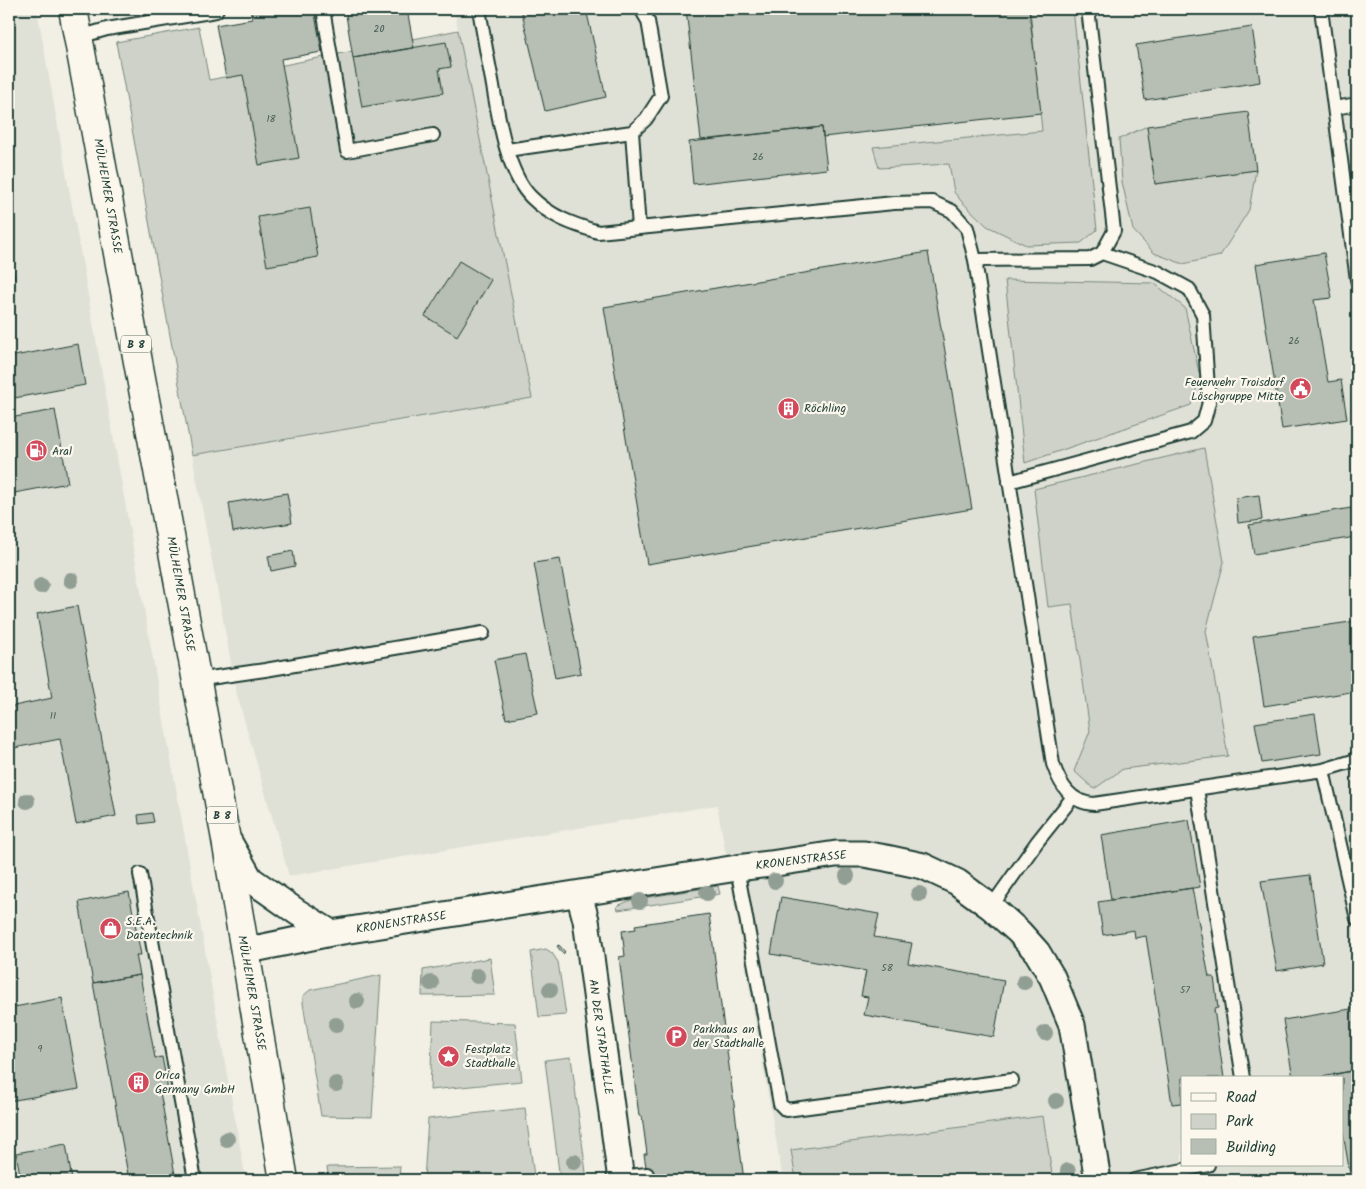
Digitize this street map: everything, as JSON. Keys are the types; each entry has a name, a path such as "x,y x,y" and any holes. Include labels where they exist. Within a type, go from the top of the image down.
{"main road":[{"name":"MÜLHEIMER STRASSE","path":"74,9 225,834 284,1180"}],"street":[{"path":"225,834 250,879 331,933"},
{"name":"KRONENSTRASSE","path":"244,951 331,933 836,854 864,854 924,866 957,882 991,907 1019,932 1037,952 1052,977 1072,1025 1098,1180"},
{"name":"AN DER STADTHALLE","path":"580,894 586,920 621,1179"}],"lane":[{"path":"79,37 108,29 216,11 217,9"},
{"path":"323,9 347,151 433,135"},
{"path":"479,9 501,133 517,178 530,196 553,215 570,223 598,232 894,203 932,202 952,211 967,228 975,260 1053,764 1056,775 1072,797 1085,804 1094,804 1323,770 1353,761 1357,757"},
{"path":"507,150 632,132 646,119 660,96 648,21 641,9"},
{"path":"975,260 1090,259 1102,253 1114,231 1088,9"},
{"path":"1321,9 1357,280"},
{"path":"1335,108 1357,104"},
{"path":"632,132 639,228"},
{"path":"1009,482 1191,432 1204,421 1209,402 1203,315 1189,289 1158,272 1102,253"},
{"path":"196,680 483,633"},
{"path":"1323,770 1357,919"},
{"path":"1197,789 1243,1076"},
{"path":"991,907 1072,797"},
{"path":"737,868 780,1104 786,1110 1012,1080"},
{"path":"140,874 195,1180"},
{"path":"1134,1180 1203,1166"},
{"path":"621,1179 647,1174"}],"shaded area":[{"path":"9,9 37,9 246,1180 9,1180"},
{"path":"454,9 1357,9 1357,1180 783,1180 717,805 289,876 237,695 192,455 531,398"}],"green space":[{"path":"109,9 152,9 110,16"},
{"path":"1030,9 1073,9 1097,230 1081,243 1026,245 987,226 961,201 954,192 949,164 879,168 873,147 1042,131"},
{"path":"199,27 209,80 458,30 532,398 192,455 116,42"},
{"path":"1147,126 1155,184 1256,170 1249,210 1220,256 1183,264 1154,253 1133,230 1122,182 1119,139"},
{"path":"1005,280 1154,283 1185,308 1200,377 1191,405 1025,463"},
{"path":"1204,448 1224,562 1206,631 1228,756 1123,769 1094,789 1074,771 1090,731 1072,604 1048,607 1034,489"},
{"path":"718,886 720,894 618,910 617,906 631,900"},
{"path":"546,949 552,953 558,962 566,1015 539,1017 531,952"},
{"path":"490,958 495,995 422,996 423,970"},
{"path":"381,975 372,1117 321,1116 303,996 310,990"},
{"path":"433,1021 515,1023 522,1081 430,1090"},
{"path":"571,1057 587,1180 560,1180 545,1060"},
{"path":"525,1108 534,1176 499,1180 424,1180 428,1119"},
{"path":"1043,1116 1053,1180 796,1180 791,1150"},
{"path":"400,1166 399,1180 329,1180 327,1167"}],"building":[{"path":"250,9 314,9 322,52 281,59 299,158 259,165 243,75 226,78 216,25 252,19"},
{"path":"345,9 407,9 414,48 353,58"},
{"path":"521,9 586,9 606,97 545,111"},
{"path":"686,9 1029,9 1041,113 823,137 822,127 701,140"},
{"path":"1252,27 1260,82 1145,100 1136,45"},
{"path":"446,42 451,67 439,69 443,93 362,107 353,58"},
{"path":"1248,112 1256,170 1155,184 1147,126"},
{"path":"822,127 827,169 693,184 689,142"},
{"path":"1357,130 1357,163 1352,131"},
{"path":"310,208 318,257 267,266 258,217"},
{"path":"9,239 15,279 9,280"},
{"name":"Röchling","path":"928,252 972,509 647,564 604,307"},
{"path":"1324,253 1332,298 1314,300 1328,382 1341,380 1347,419 1282,429 1256,264"},
{"path":"459,261 491,280 457,336 425,316"},
{"path":"78,344 85,385 9,399 9,357"},
{"name":"Aral","path":"55,410 68,483 9,494 9,418"},
{"path":"287,493 292,523 233,532 229,503"},
{"path":"1259,495 1262,520 1238,523 1236,498"},
{"path":"1351,508 1355,537 1254,554 1249,525"},
{"path":"293,551 295,566 271,571 268,556"},
{"path":"560,559 581,673 555,678 534,563"},
{"path":"77,606 116,816 76,824 60,739 9,749 9,707 52,698 37,614"},
{"path":"1357,621 1357,691 1264,706 1253,636"},
{"path":"525,654 538,713 506,719 494,660"},
{"path":"1315,714 1321,754 1262,763 1255,723"},
{"path":"152,813 154,822 139,824 138,815"},
{"path":"1189,820 1200,887 1111,900 1101,835"},
{"path":"1310,875 1323,963 1277,971 1261,881"},
{"path":"1192,888 1209,977 1214,977 1218,1008 1214,1009 1224,1076 1181,1076 1181,1103 1172,1104 1146,936 1135,938 1134,930 1103,935 1098,902"},
{"name":"S.E.A. Datentechnik","path":"129,892 141,955 136,955 140,975 93,983 79,902"},
{"path":"781,897 879,914 874,937 912,943 908,963 1004,980 994,1037 864,1015 868,997 861,996 866,971 771,954"},
{"name":"Parkhaus an der Stadthalle","path":"709,914 744,1180 648,1180 644,1154 647,1154 642,1116 639,1116 619,957 625,956 622,931 636,929 635,925"},
{"path":"559,945 565,952 563,954 557,946"},
{"name":"Orica Germany GmbH","path":"140,975 155,1058 162,1057 165,1073 168,1091 160,1092 176,1180 129,1180 93,983"},
{"path":"62,998 79,1089 9,1101 9,1008"},
{"path":"1357,1008 1357,1070 1327,1076 1293,1076 1283,1020"},
{"path":"1357,1070 1357,1180 1351,1180 1344,1139 1344,1076 1334,1076 1334,1074"},
{"path":"66,1144 72,1180 21,1180 16,1153"}],"place":[{"name":"Feuerwehr Troisdorf Löschgruppe Mitte","path":"1300,389"},
{"name":"Röchling","path":"788,408"},
{"name":"Aral","path":"36,451"},
{"name":"S.E.A. Datentechnik","path":"110,928"},
{"name":"Parkhaus an der Stadthalle","path":"677,1036"},
{"name":"Festplatz Stadthalle","path":"449,1056"},
{"name":"Orica Germany GmbH","path":"139,1082"}]}
